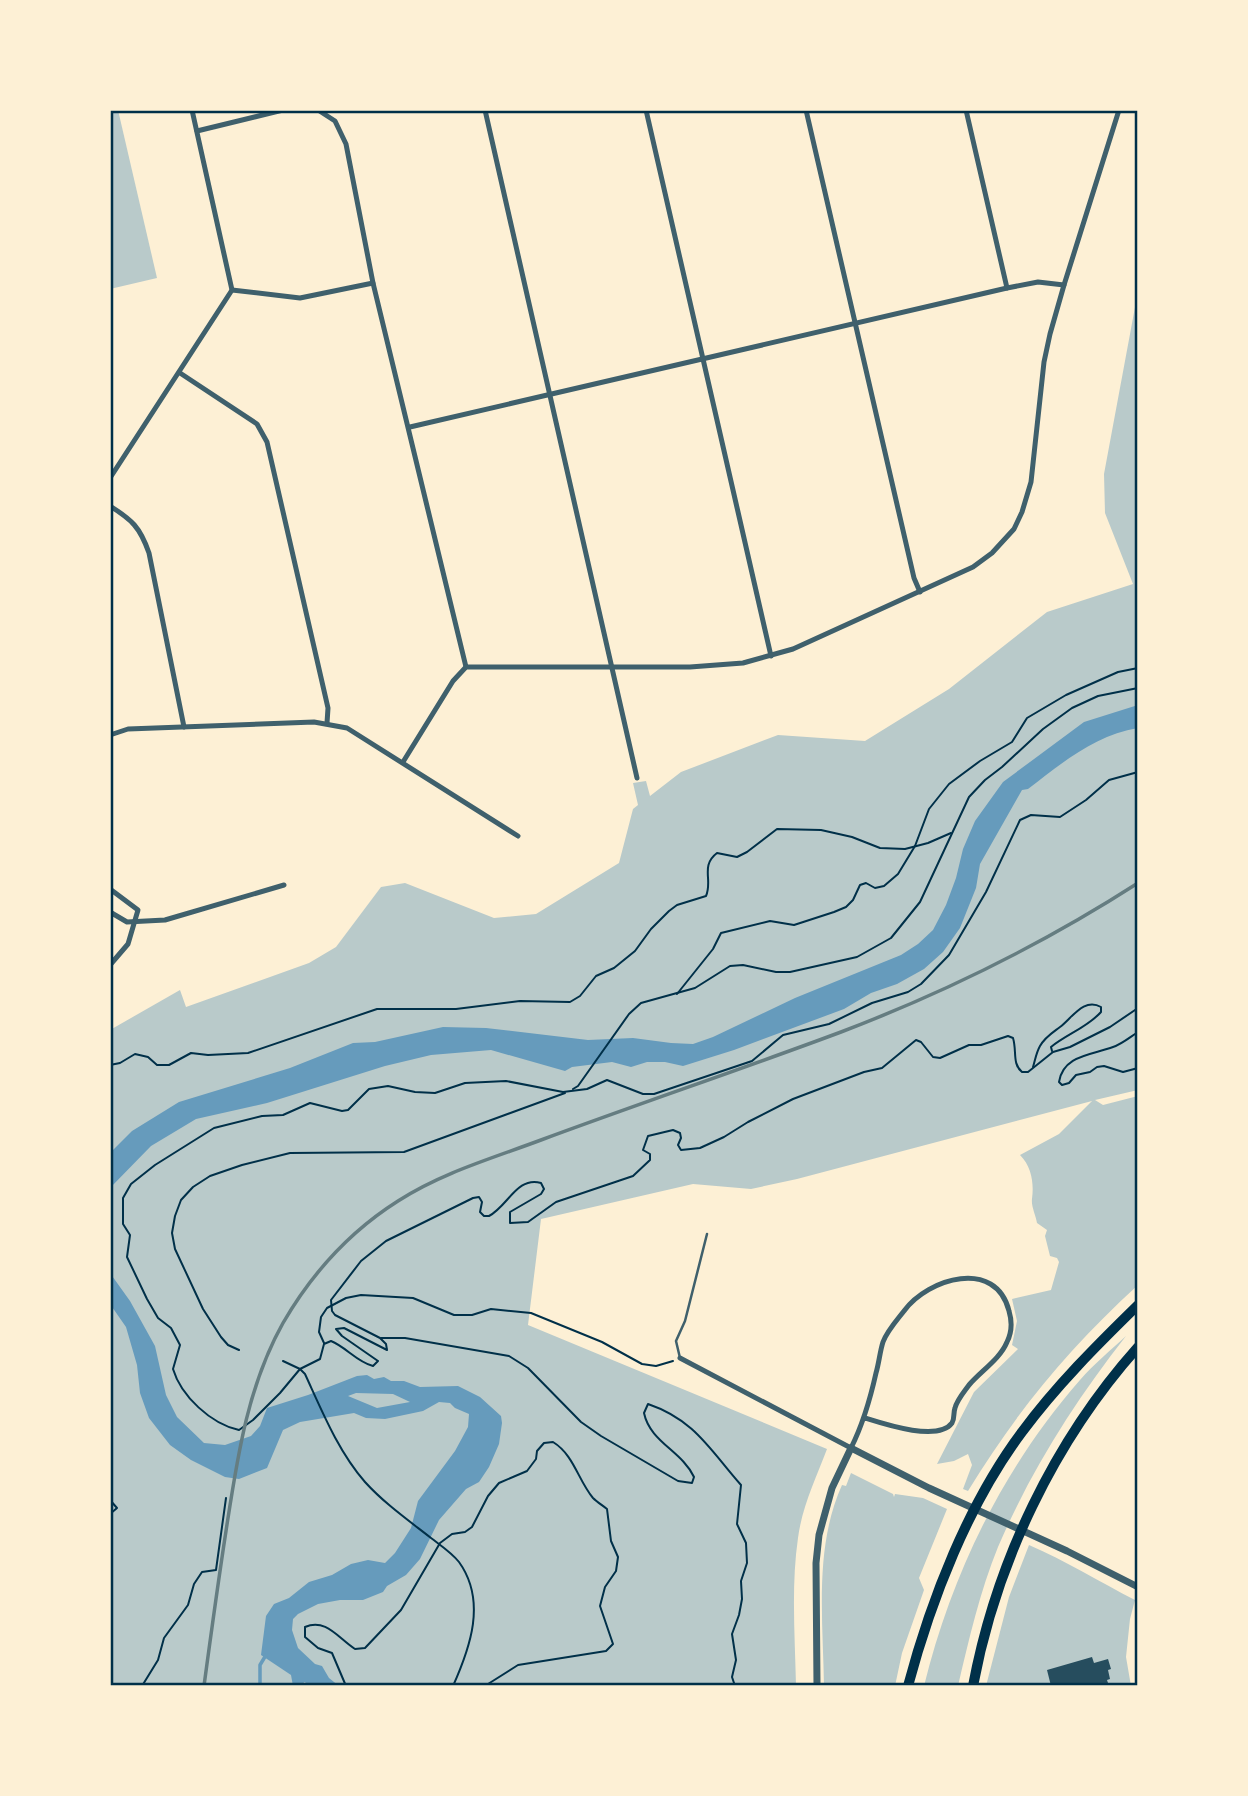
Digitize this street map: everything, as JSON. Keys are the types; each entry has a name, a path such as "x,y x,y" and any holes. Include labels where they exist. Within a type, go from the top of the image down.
{"highway":[{"path":"908,1686 922,1635 950,1561 985,1492 1021,1434 1064,1380 1138,1305"},
{"path":"973,1686 998,1592 1016,1543 1041,1489 1081,1422 1138,1348"}],"street":[{"path":"110,478 232,290 192,110"},
{"path":"197,131 283,110"},
{"path":"318,110 335,121 346,144 373,283 466,667"},
{"path":"485,110 637,778"},
{"path":"646,110 771,656"},
{"path":"806,110 914,578 920,592"},
{"path":"966,110 1007,288"},
{"path":"403,762 453,681 466,667 709,666 743,663 804,645 982,561 1014,529 1022,512 1031,482 1044,362 1064,285 1119,110"},
{"path":"410,427 1007,288 1038,282 1064,285"},
{"path":"232,290 300,298 373,283"},
{"path":"180,373 257,424 267,442 328,708 327,723"},
{"path":"110,506 132,520 143,534 184,727"},
{"path":"110,735 128,729 327,723 347,728 518,836"},
{"path":"110,912 127,922 165,920 284,885"},
{"path":"110,889 138,910 128,944 110,965"},
{"path":"817,1686 818,1535 832,1488 865,1418 884,1341 906,1308 920,1294 950,1280 975,1277 1002,1292 1010,1315 1009,1340 967,1387 956,1405 954,1420 950,1425 936,1430 913,1430 865,1418"},
{"path":"680,1358 929,1488 1067,1551 1138,1587"}],"lane":[{"path":"680,1358 676,1341 685,1321 707,1234"}],"path":[{"path":"677,994 721,933 770,921 793,925 846,907 853,900 860,885 866,883 875,888 894,879 915,846 929,809 949,784 1012,742 1027,718 1066,695 1118,672 1138,668"},
{"path":"239,1350 228,1345 203,1309 175,1249 172,1233 175,1216 181,1200 193,1187 220,1172 290,1153 404,1153 578,1086 629,1014 641,1003 695,988 730,966 743,965 790,972 857,957 880,946 902,926 920,902 971,793 1043,729 1072,708 1098,696 1138,688"},
{"path":"680,1358 656,1366 642,1364 602,1342 531,1314 491,1309 472,1315 454,1315 413,1298 361,1295 331,1304 321,1317 319,1332 324,1343 320,1359 300,1369 253,1420 239,1430 229,1428 205,1413 185,1392 176,1376 173,1369 180,1350 178,1340 146,1299 127,1257 130,1235 123,1224 123,1198 131,1184 155,1165 214,1128 262,1116 283,1115 310,1103 336,1111 348,1110 369,1089 395,1086 415,1092 435,1093 465,1083 499,1081 551,1091 569,1091 587,1088 607,1080 643,1094 654,1094 752,1061 783,1035 829,1024 872,1003 908,992 921,984 949,956 986,892 1020,820 1031,815 1060,817 1086,800 1109,780 1138,772"},
{"path":"110,1065 120,1063 135,1054 148,1057 157,1065 169,1065 191,1053 208,1055 248,1052 378,1009 456,1009 520,1002 570,1002 580,996 596,976 614,968 635,951 669,911 677,905 706,896 709,891 706,871 709,859 717,853 737,857 777,829 821,830 852,837 878,848 905,849 952,832"},
{"path":"1032,1068 1039,1048 1046,1038 1076,1010 1088,1005 1097,1004 1101,1007 1101,1012 1094,1020 1051,1046 1053,1052"},
{"path":"324,1343 331,1340 345,1347 364,1363 373,1366 378,1361 336,1329 344,1328 387,1350 386,1344 380,1338 335,1315 331,1300 361,1261 386,1241 473,1198 479,1197 482,1202 480,1212 489,1216 521,1186 534,1181 541,1184 544,1189 541,1194 510,1212 510,1223 527,1222 556,1202 633,1176 650,1160 650,1154 643,1150 648,1136 673,1129 680,1133 678,1145 681,1150 700,1148 724,1138 748,1122 793,1099 864,1072 882,1068 916,1040 921,1042 933,1057 940,1058 961,1048 1008,1036 1013,1038 1017,1049 1014,1062 1017,1068 1028,1072 1053,1052 1070,1047 1110,1027 1138,1008"},
{"path":"1138,1032 1115,1046 1080,1056 1069,1063 1060,1074 1059,1082 1062,1085 1069,1083 1076,1076 1104,1066 1123,1072 1138,1068"},
{"path":"380,1338 405,1338 509,1356 528,1368 581,1422 678,1481 692,1483 694,1477 690,1468 670,1447 650,1432 644,1413 648,1404 674,1416 700,1435 741,1485 737,1524 746,1543 747,1563 741,1581 742,1598 732,1634 736,1660 732,1677 735,1686"},
{"path":"283,1361 300,1369 304,1374 333,1434 357,1473 376,1493 459,1562 469,1585 474,1612 472,1635 454,1685 488,1684 518,1665 606,1651 612,1644 600,1606 605,1587 616,1571 618,1558 611,1541 607,1509 592,1497 561,1447 553,1442 544,1443 527,1471 499,1483 488,1496 472,1527 465,1532 452,1534 440,1543 433,1552 425,1573 401,1610 365,1648 355,1649 331,1629 319,1624 305,1627 305,1637 318,1648 332,1653 346,1686"},
{"path":"142,1686 158,1660 164,1638 188,1605 194,1584 202,1572 216,1570 226,1498"},
{"path":"110,1500 117,1508 110,1514"}],"shaded area":[{"path":"110,110 118,110 157,278 110,289"},
{"path":"1138,291 1138,1090 1095,1100 1103,1105 1138,1096 1138,1285 1089,1333 1045,1382 1005,1434 968,1491 963,1489 972,1465 968,1454 954,1461 937,1464 974,1392 1018,1349 1012,1345 1017,1321 1012,1299 1051,1290 1059,1262 1057,1258 1050,1256 1045,1236 1047,1230 1037,1223 1032,1205 1031,1176 1020,1155 1059,1134 1092,1101 751,1189 693,1184 541,1219 528,1325 827,1449 806,1504 798,1538 794,1593 796,1686 110,1686 110,1030 180,990 186,1007 309,963 336,947 381,887 405,883 494,918 536,914 619,863 633,809 638,805 633,783 646,781 650,796 681,772 778,735 865,741 949,689 1047,612 1133,584 1105,513 1104,474"},
{"path":"1126,1336 1055,1437 1011,1518 986,1581 958,1686 924,1686 949,1603 965,1563 1004,1486 1052,1414 1085,1374"},
{"path":"851,1473 893,1494 894,1497 895,1494 923,1498 947,1509 919,1578 924,1590 902,1653 895,1686 824,1686 822,1584 827,1533 842,1485 846,1486"},
{"path":"1029,1545 1135,1600 1126,1657 1131,1686 986,1686 1009,1597"}],"water":[{"path":"1138,705 1138,728 1093,744 1066,760 1028,789 1022,790 980,864 976,888 960,928 943,952 924,969 897,984 871,993 844,1009 683,1066 647,1062 631,1067 612,1062 572,1067 565,1071 491,1050 431,1055 385,1066 267,1103 196,1119 151,1146 110,1188 110,1153 132,1131 179,1102 290,1068 353,1043 375,1042 443,1027 486,1028 588,1040 633,1038 693,1044 795,998 901,955 933,930 946,905 963,849 975,821 1003,782 1084,722"},
{"path":"110,1273 130,1301 155,1346 166,1395 177,1417 204,1443 225,1445 251,1436 260,1426 267,1408 357,1376 367,1375 374,1379 384,1377 420,1387 458,1386 480,1397 501,1416 499,1444 489,1467 479,1482 466,1489 439,1520 420,1559 406,1575 387,1586 383,1592 363,1600 318,1604 293,1619 292,1630 298,1648 315,1664 322,1666 329,1678 339,1686 313,1686 304,1682 303,1686 293,1686 291,1675 261,1655 266,1616 274,1604 289,1598 309,1582 332,1575 351,1564 368,1560 385,1563 411,1528 418,1501 455,1451 468,1427 469,1414 450,1403 439,1402 423,1411 385,1419 366,1418 354,1413 300,1422 283,1430 267,1468 239,1479 225,1477 191,1460 170,1445 149,1418 140,1393 137,1365 126,1327 110,1304","holes":["356,1393 393,1394 410,1402 377,1408 348,1396"]}],"building":[{"path":"1092,1657 1094,1663 1108,1659 1111,1669 1108,1670 1109,1686 1051,1686 1047,1670"}],"waterway":[{"path":"260,1686 260,1665 266,1655"}],"railway":[{"path":"204,1686 234,1478 245,1424 260,1373 283,1323 306,1287 333,1255 363,1226 415,1191 468,1167 880,1017 1030,946 1138,883"}]}
